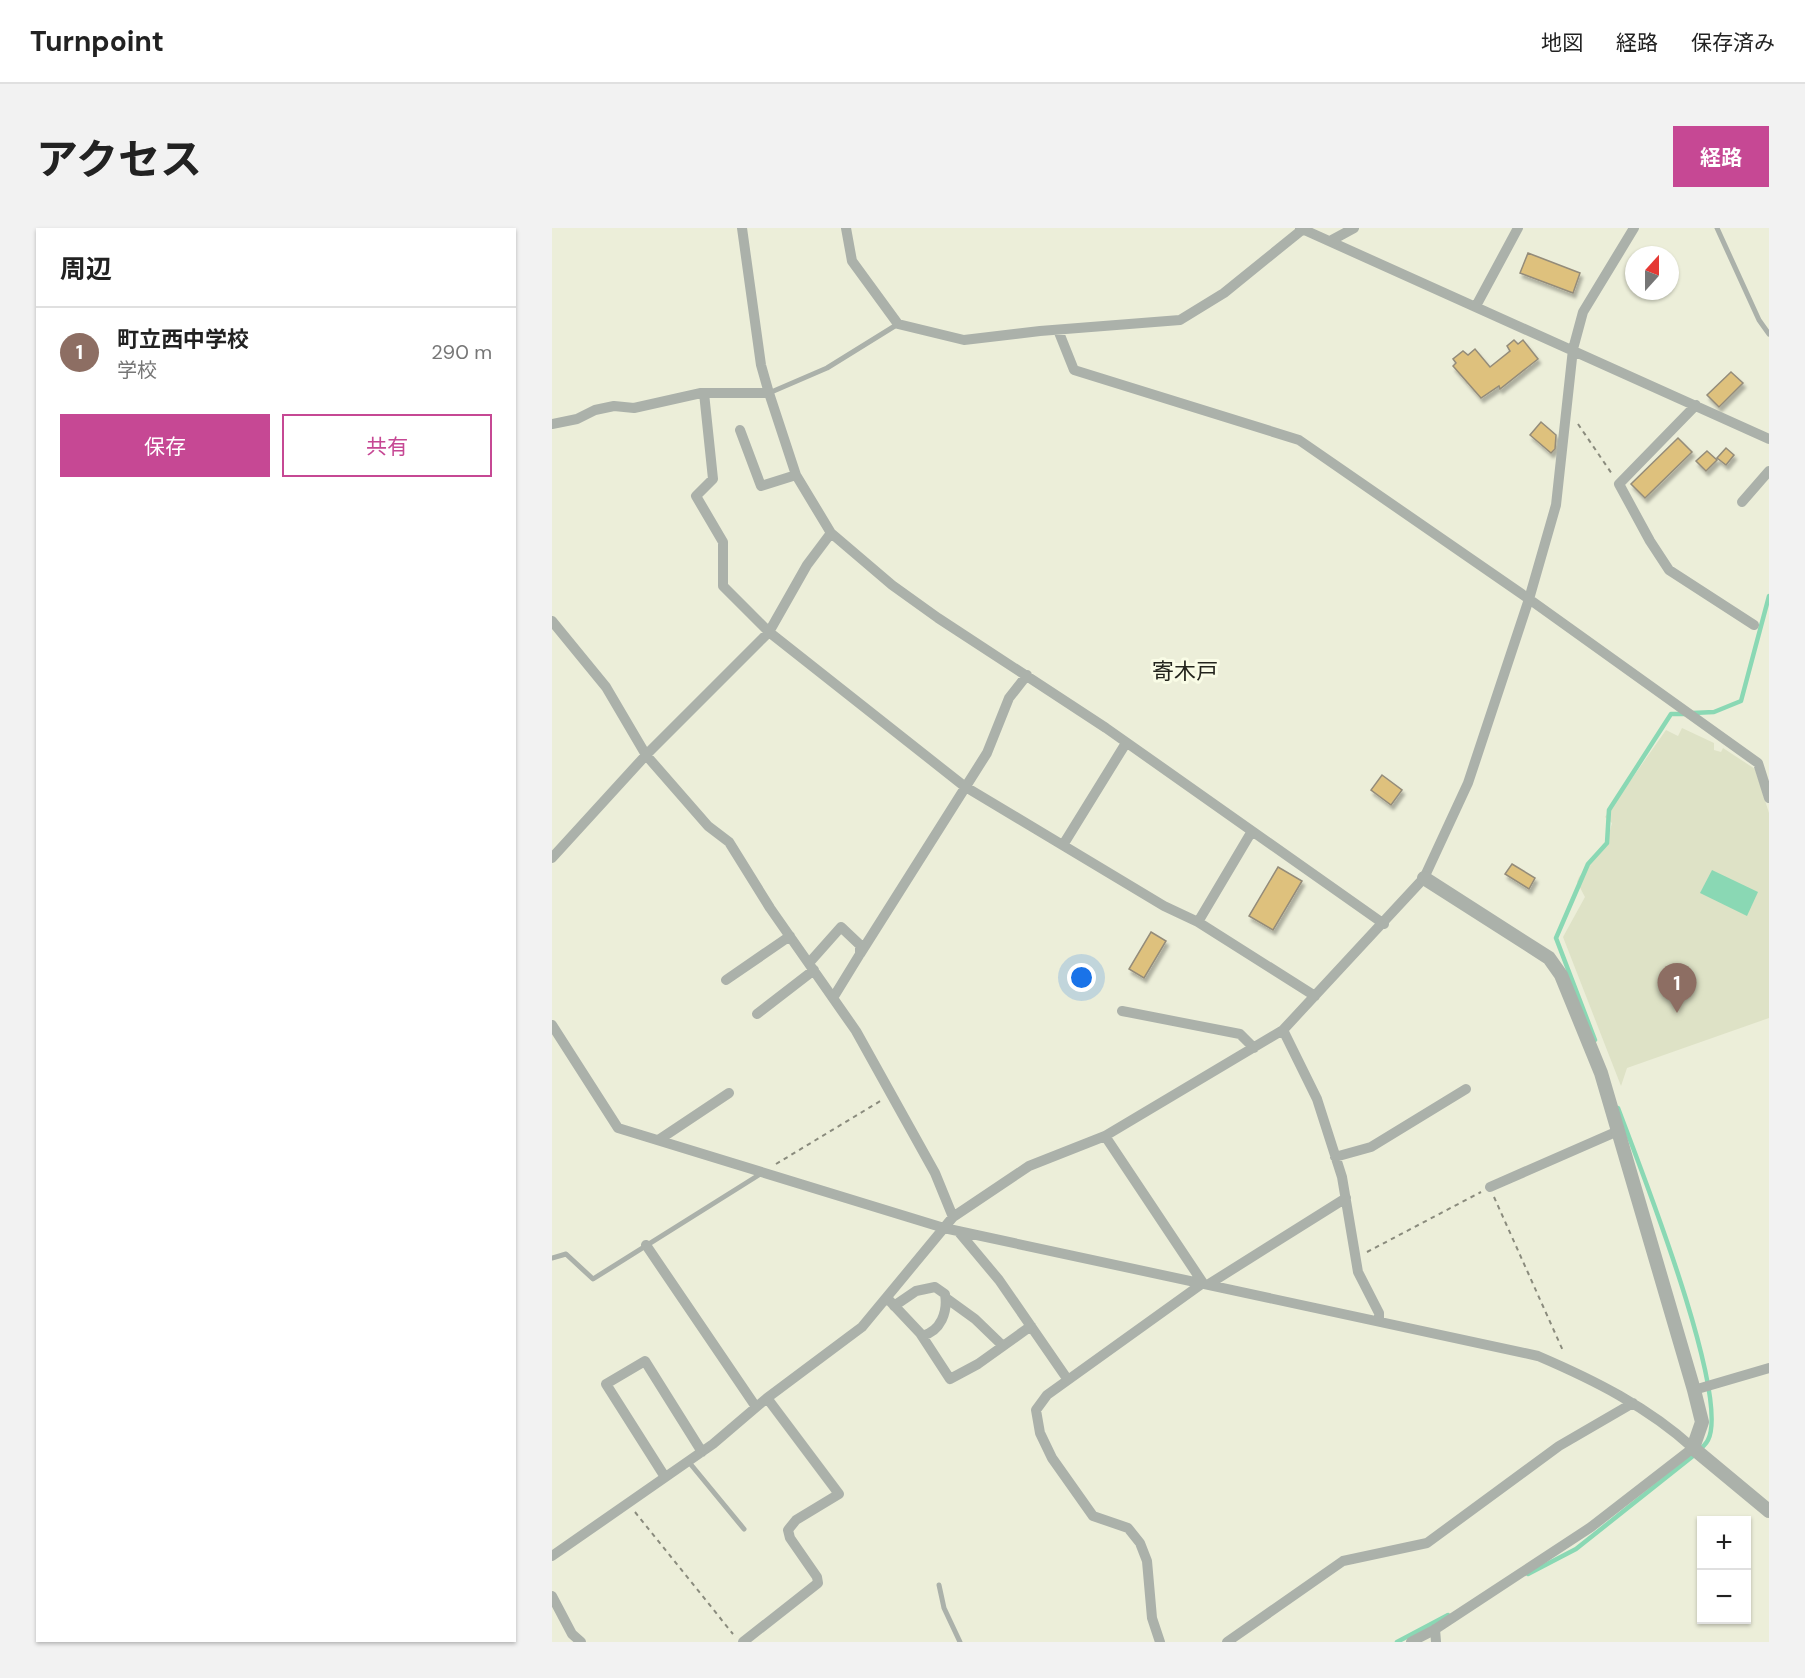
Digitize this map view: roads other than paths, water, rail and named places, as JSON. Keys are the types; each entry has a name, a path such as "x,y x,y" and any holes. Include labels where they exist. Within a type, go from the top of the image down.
{"street":[{"path":"742,228 761,364 769,393 796,475 831,533 892,585 938,618 1027,675 1384,924"},
{"path":"846,228 852,261 898,324 964,340 1180,320 1224,292 1301,229 1332,240 1769,438"},
{"path":"1332,240 1354,228"},
{"path":"1476,306 1518,228"},
{"path":"552,1556 702,1452 767,1398 862,1328 891,1302 953,1217 1029,1166 1105,1136 1283,1030 1384,924 1424,878 1468,783 1529,599 1556,505 1573,349 1583,312 1634,228"},
{"path":"1058,330 1074,370 1299,440 1529,599 1758,763 1769,798"},
{"path":"552,424 577,419 596,410 614,406 634,408 704,393 769,393"},
{"path":"704,393 713,479 696,496 723,542 723,586 769,632 964,786 1164,906 1198,922 1315,996"},
{"path":"1696,405 1619,484 1650,541 1669,570 1754,625"},
{"path":"740,430 760,486 796,475"},
{"path":"1742,502 1769,471"},
{"path":"552,858 646,755 769,632 807,565 831,533"},
{"path":"552,621 606,687 646,755 708,826 729,842 856,1031 935,1173 953,1217"},
{"path":"833,998 964,786 987,753 1009,698 1027,675"},
{"path":"1063,845 1126,743"},
{"path":"1198,922 1252,831"},
{"path":"1411,1642 1435,1629 1591,1527 1693,1448 1702,1422 1601,1073 1579,1014 1561,975 1549,958 1424,878"},
{"path":"757,1014 811,966 841,927 860,945 861,954"},
{"path":"726,980 790,936"},
{"path":"1122,1011 1240,1034 1254,1048"},
{"path":"552,1025 618,1128 660,1139 944,1228 1538,1356 1569,1369 1633,1402 1674,1430 1769,1511"},
{"path":"1283,1030 1317,1099 1346,1198 1358,1272 1379,1313 1379,1320"},
{"path":"1335,1157 1371,1148 1466,1089"},
{"path":"660,1139 729,1093"},
{"path":"1490,1187 1618,1131"},
{"path":"1105,1136 1206,1283"},
{"path":"1160,1642 1152,1617 1147,1561 1140,1543 1128,1528 1093,1516 1052,1458 1040,1433 1036,1410 1047,1395 1206,1283 1346,1198"},
{"path":"958,1230 999,1280 1068,1380"},
{"path":"646,1245 756,1407"},
{"path":"891,1302 916,1291 935,1287 975,1319 1003,1346"},
{"path":"922,1336 936,1329 943,1319 946,1298"},
{"path":"891,1302 922,1336 950,1379 1030,1326"},
{"path":"666,1477 606,1384 645,1361 702,1452"},
{"path":"1694,1390 1769,1368"},
{"path":"741,1642 818,1582 817,1577 790,1538 788,1530 796,1520 838,1494 767,1398"},
{"path":"1227,1642 1343,1561 1427,1544 1559,1446 1633,1402"},
{"path":"552,1596 572,1634 581,1642"},
{"path":"1435,1629 1436,1642"}],"lane":[{"path":"1717,228 1759,320 1769,334"},
{"path":"769,393 826,368 898,324"},
{"path":"552,1258 566,1254 593,1279 764,1172"},
{"path":"688,1461 744,1529"},
{"path":"939,1585 944,1608 960,1642"}],"waterway":[{"path":"1693,713 1714,712 1741,701 1769,596"},
{"path":"1595,1040 1556,938 1588,864 1607,843 1609,810 1671,714 1685,714"},
{"path":"1528,1574 1576,1549 1693,1456 1708,1440 1712,1415 1695,1329 1661,1225 1618,1108"},
{"path":"1397,1642 1448,1615"}],"place":[{"name":"町立西中学校","path":"1677,1013"}],"district":[{"name":"寄木戸","path":"1185,671"}]}
